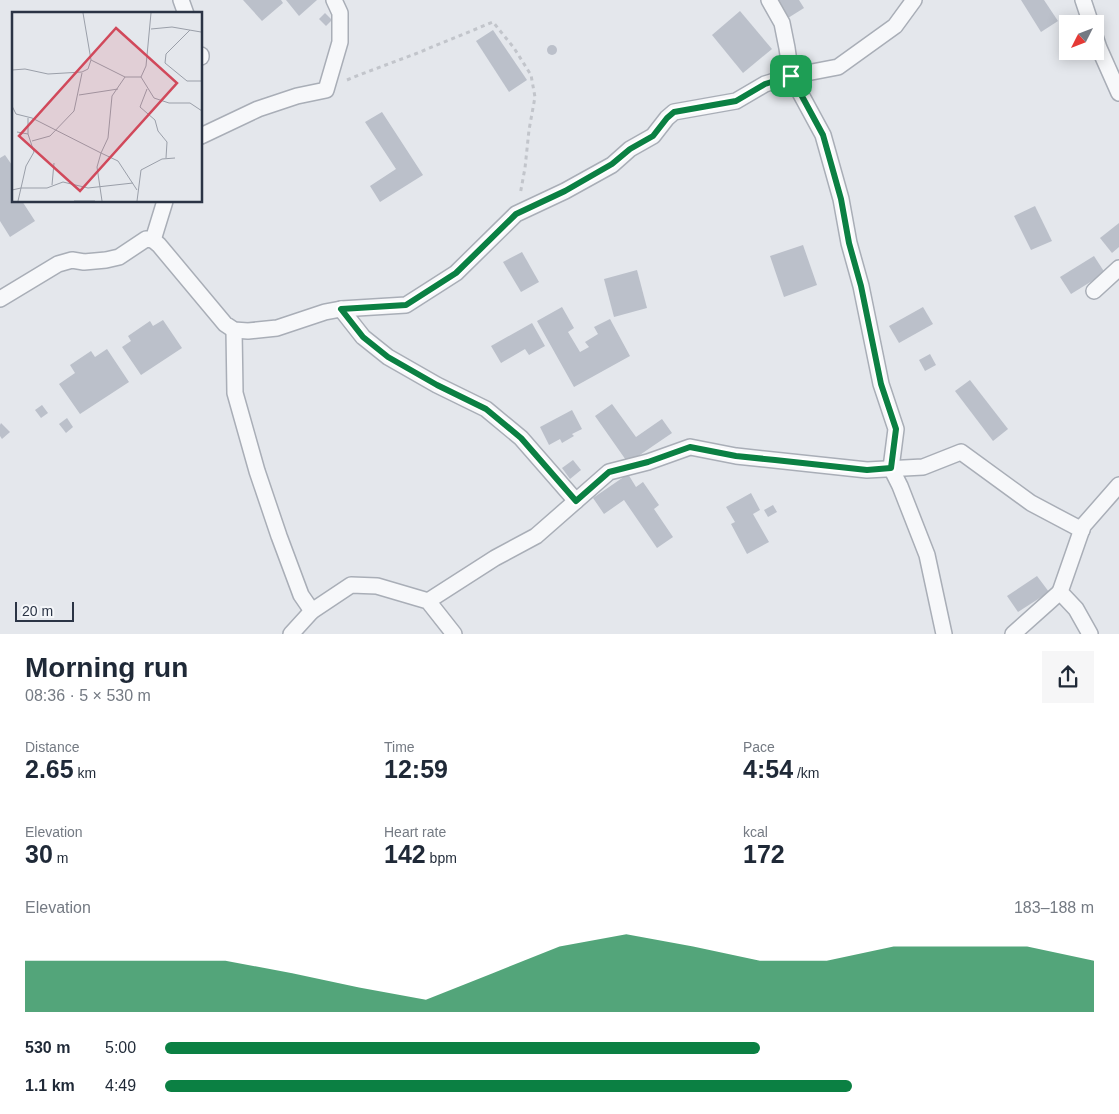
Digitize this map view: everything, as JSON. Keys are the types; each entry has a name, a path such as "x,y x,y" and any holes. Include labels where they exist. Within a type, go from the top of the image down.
{"street":[{"path":"181,0 185,12"},
{"path":"202,136 258,109 297,96 326,90 340,42 340,13 334,0"},
{"path":"769,0 782,23 788,48 791,76 823,135 841,199 881,384 896,429 891,468 927,555 944,634"},
{"path":"0,299 58,264 72,260 84,262 119,257 146,239 153,240 159,245 225,324 234,330 248,331 277,328 325,312 341,309 406,305 456,273 516,214 565,191 612,164 630,149 653,136 674,112 736,101 765,84 791,76 838,67 895,26 914,0"},
{"path":"1082,0 1088,15"},
{"path":"1104,59 1119,93"},
{"path":"153,240 166,202"},
{"path":"1094,290 1119,268"},
{"path":"341,309 363,337 388,357 437,385 486,409 521,438 576,501"},
{"path":"234,330 235,393 257,471 279,536 301,595 312,611"},
{"path":"428,601 495,558 536,536 609,472 648,462 690,447 736,456 867,470 923,467 961,452 1032,503 1082,530"},
{"path":"1013,634 1060,592 1083,526 1119,486"},
{"path":"292,634 312,611 351,585 377,586 428,601 454,634"},
{"path":"1060,592 1076,609 1090,634"}],"path":[{"path":"326,90 493,22 514,48 531,75 535,97 525,168 516,214"}],"building":[{"path":"243,0 281,0 283,3 262,21"},
{"path":"286,0 317,0 299,16"},
{"path":"776,0 799,0 804,8 788,18"},
{"path":"1021,0 1044,0 1058,21 1041,32"},
{"path":"740,11 772,49 743,73 712,35"},
{"path":"325,13 332,20 326,26 319,19"},
{"path":"493,30 527,80 509,92 476,41"},
{"path":"550,45 554,45 557,50 556,54 550,55 547,52 547,48"},
{"path":"382,112 423,175 380,202 370,186 396,169 365,122"},
{"path":"5,155 12,165 12,202 23,202 35,221 10,237 0,221 0,158"},
{"path":"1035,206 1052,241 1031,250 1014,216"},
{"path":"1119,223 1119,247 1112,253 1100,238"},
{"path":"803,245 817,285 784,297 770,256"},
{"path":"522,252 539,282 521,292 503,262"},
{"path":"1094,256 1105,273 1071,294 1060,277"},
{"path":"637,270 647,308 614,317 604,279"},
{"path":"562,307 574,328 568,332 580,352 589,347 585,342 598,334 594,327 610,319 630,356 574,387 537,321"},
{"path":"923,307 933,324 899,343 889,326"},
{"path":"163,320 182,348 141,375 122,347 131,341 128,336 150,321 153,326"},
{"path":"532,323 545,346 529,355 525,349 501,363 491,346"},
{"path":"107,349 129,382 80,414 59,384 75,373 70,365 91,351 95,357"},
{"path":"930,354 936,365 925,371 919,360"},
{"path":"970,380 1008,429 993,441 955,391"},
{"path":"612,404 636,437 662,419 672,433 628,463 595,416"},
{"path":"42,405 48,413 41,418 35,410"},
{"path":"572,410 582,429 572,434 574,436 562,443 560,439 549,445 540,427"},
{"path":"67,418 73,427 66,433 59,424"},
{"path":"1,423 10,432 2,439 0,436"},
{"path":"573,460 581,470 570,479 562,468"},
{"path":"628,474 636,487 643,482 659,505 654,509 673,537 657,548 624,500 604,514 593,498"},
{"path":"751,493 760,510 753,514 769,542 747,554 731,524 735,522 726,507"},
{"path":"773,505 777,512 768,517 764,510"},
{"path":"1037,576 1049,592 1018,612 1007,596"}],"route":[{"path":"791,76 823,135 841,199 881,384 896,429 891,468 867,470 736,456 690,447 648,462 609,472 576,501 521,438 486,409 437,385 388,357 363,337 341,309 406,305 456,273 516,214 565,191 612,164 630,149 653,136 674,112 736,101 765,84 791,76"}]}
